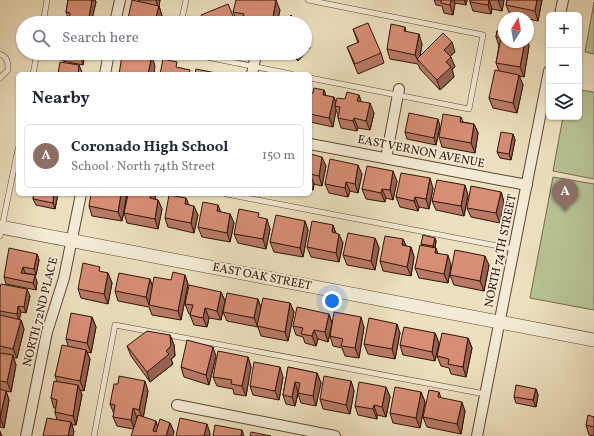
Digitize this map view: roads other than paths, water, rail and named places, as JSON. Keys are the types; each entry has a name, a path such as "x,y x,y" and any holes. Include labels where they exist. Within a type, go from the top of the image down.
{"street":[{"path":"117,16 120,0"},
{"path":"561,12 563,0"},
{"path":"105,72 108,60"},
{"name":"NORTH 74TH STREET","path":"477,436 546,84"},
{"path":"386,158 399,92"},
{"name":"EAST VERNON AVENUE","path":"312,144 527,185"},
{"name":"NORTH 72ND PLACE","path":"26,436 47,332 64,278 81,196"},
{"name":"EAST OAK STREET","path":"1,230 72,241 594,340"},
{"path":"177,405 335,436"}],"lane":[{"path":"44,16 47,0"},
{"path":"183,16 186,0"},
{"path":"308,0 483,35 470,108 399,92 312,78"},
{"path":"0,62 0,55 4,56 8,61 8,70 0,78"},
{"path":"33,72 36,60"},
{"path":"223,60 282,72"},
{"path":"1,230 16,159"},
{"path":"236,196 514,249"},
{"path":"94,436 115,324 485,394"}],"place":[{"name":"Coronado High School","path":"565,212"}]}
